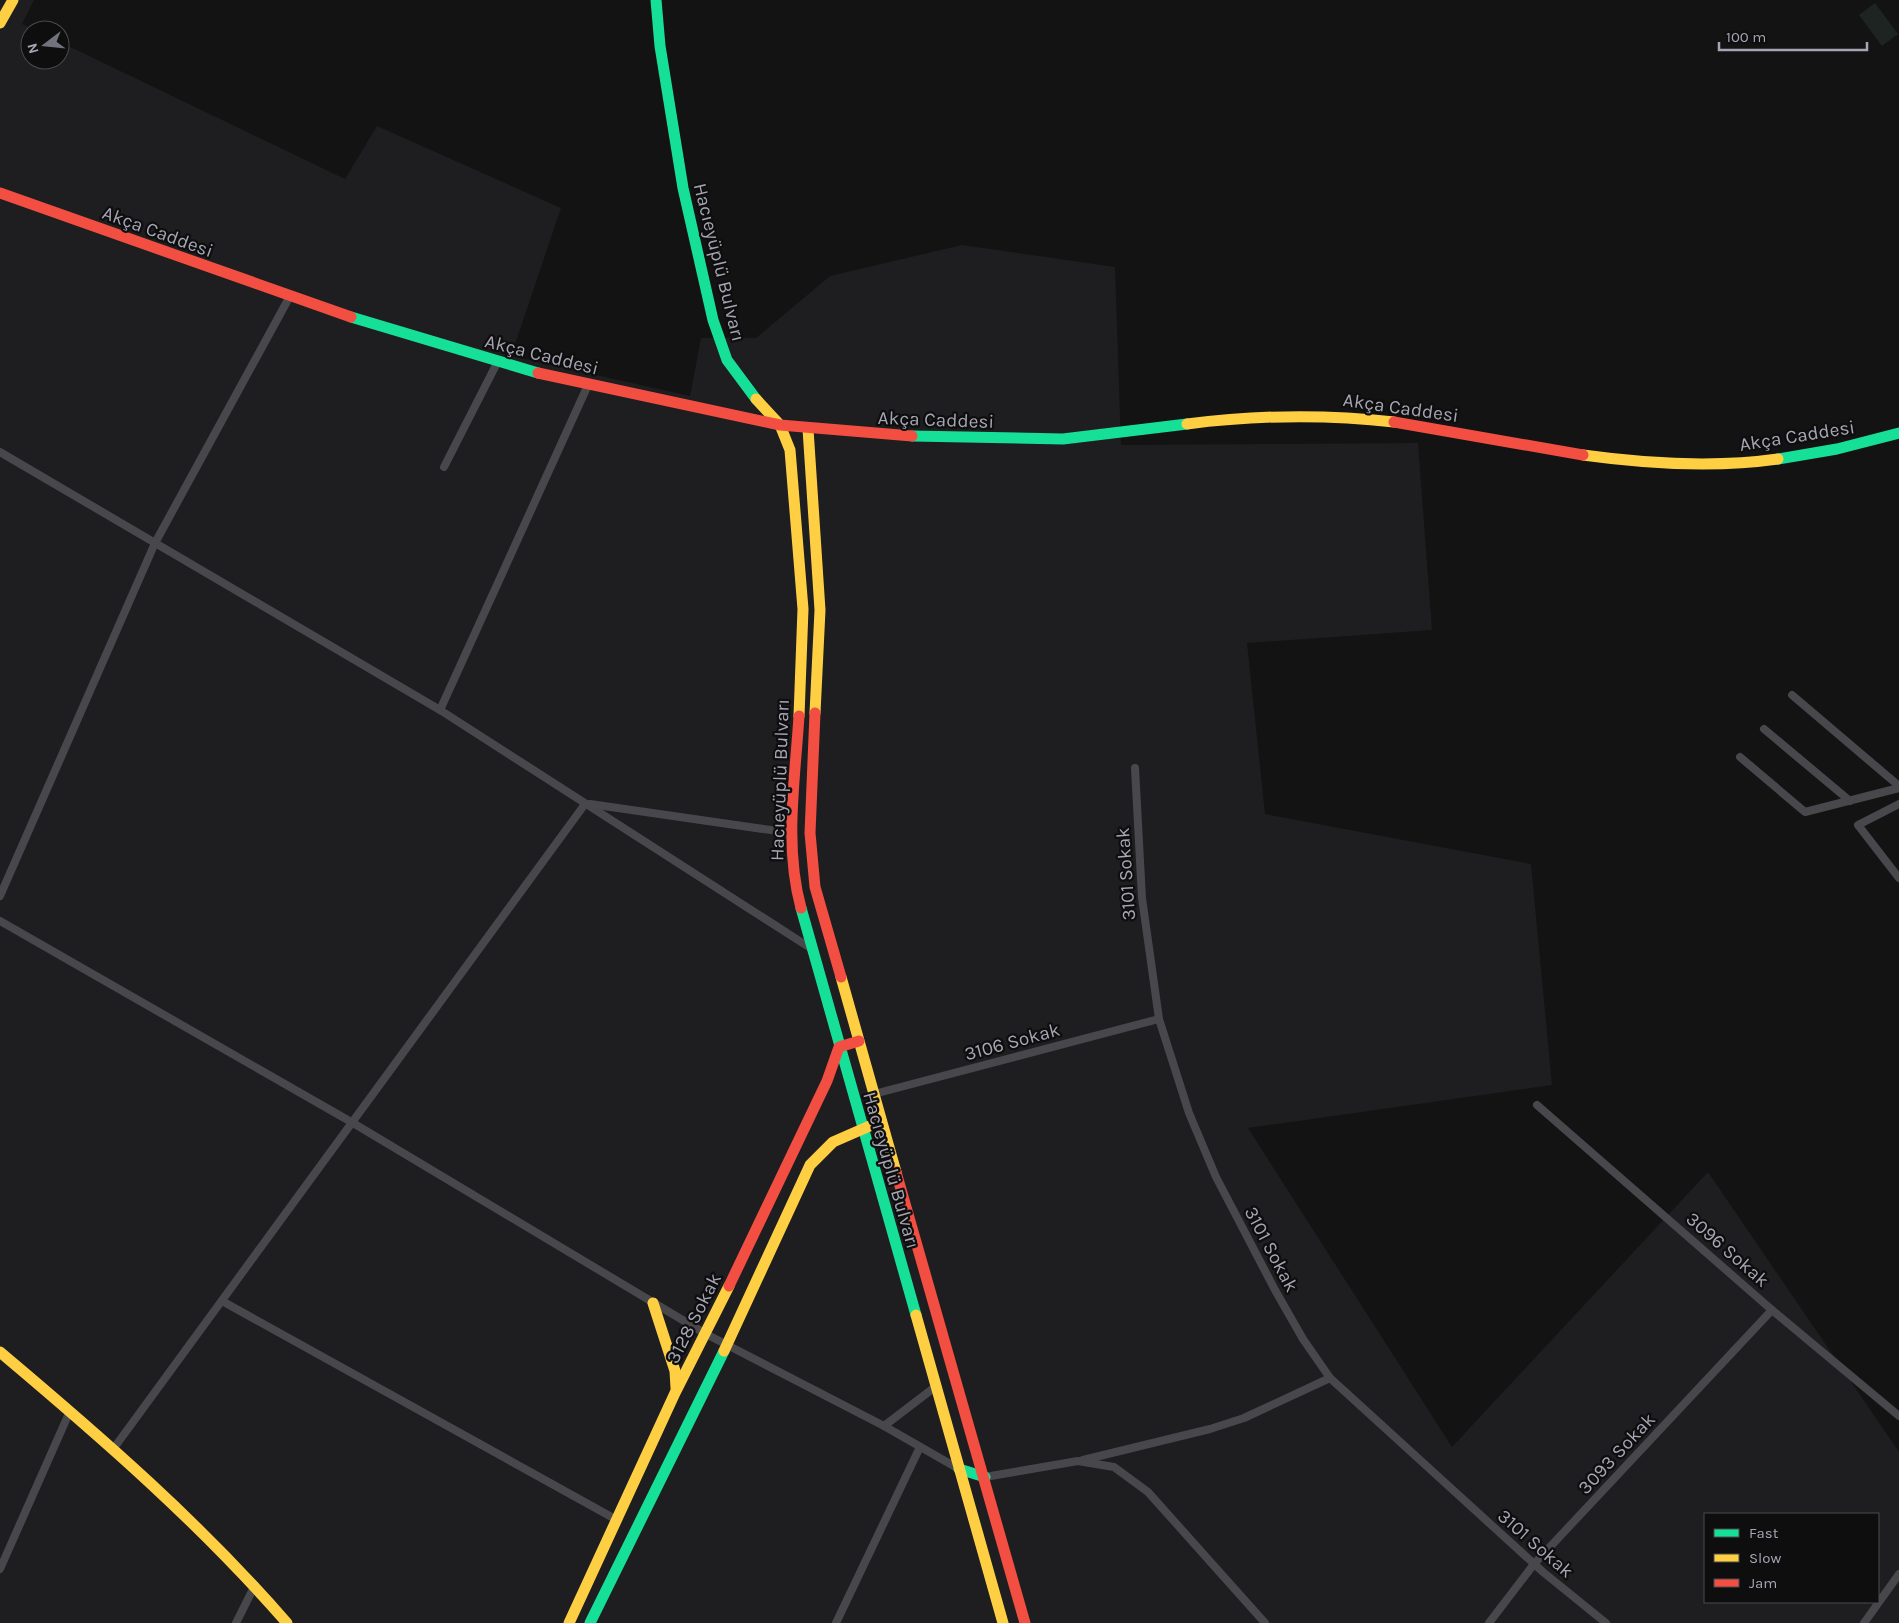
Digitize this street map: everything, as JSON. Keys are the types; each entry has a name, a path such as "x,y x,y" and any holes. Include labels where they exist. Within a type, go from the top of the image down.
{"street":[{"path":"0,23 13,0"},
{"name":"Hacıeyüplü Bulvarı","path":"656,0 660,46 683,188 713,320 727,360 741,382 780,425 790,450 803,609 801,693 791,833 796,888 862,1128 1003,1623"},
{"name":"Akça Caddesi","path":"0,193 290,296 497,362 588,385 780,425 808,429 929,437 1064,439 1256,418 1312,415 1369,417 1604,457 1646,462 1692,464 1743,462 1791,456 1845,447 1899,433"},
{"path":"0,896 155,543 290,296"},
{"path":"444,467 497,362"},
{"path":"440,710 588,385"},
{"name":"Hacıeyüplü Bulvarı","path":"808,429 820,610 810,833 815,887 1025,1623"},
{"path":"0,452 440,710 812,949"},
{"path":"803,609 820,610"},
{"path":"1792,696 1899,787"},
{"path":"1764,729 1850,800"},
{"path":"1740,757 1805,812 1899,787"},
{"name":"3101 Sokak","path":"1135,768 1142,898 1159,1019 1188,1113 1216,1177 1274,1290 1303,1339 1330,1378 1534,1564 1606,1623"},
{"path":"585,804 791,833"},
{"path":"114,1448 585,804"},
{"path":"1899,804 1858,825 1899,878"},
{"path":"0,921 353,1123 706,1334 884,1426 959,1469 985,1478 1078,1460 1219,1427 1244,1418 1330,1378"},
{"name":"3106 Sokak","path":"874,1094 1159,1019"},
{"path":"840,1047 860,1041"},
{"name":"3128 Sokak","path":"569,1623 675,1393 706,1334 827,1081 840,1047"},
{"name":"3096 Sokak","path":"1536,1105 1772,1310 1899,1416"},
{"path":"590,1623 727,1345 814,1159 826,1145 881,1121"},
{"path":"222,1301 636,1529"},
{"path":"653,1304 675,1371 675,1393"},
{"name":"3093 Sokak","path":"1489,1623 1534,1564 1772,1310"},
{"path":"0,1352 114,1448 206,1533 255,1584 287,1623"},
{"path":"884,1426 936,1387"},
{"path":"0,1569 70,1410"},
{"path":"836,1623 920,1447"},
{"path":"1078,1460 1114,1467 1148,1492 1265,1623"},
{"path":"1879,1602 1899,1574"},
{"path":"236,1623 255,1584"},
{"path":"1864,1623 1878,1603"}],"shaded area":[{"path":"0,0 34,0 24,20 20,20 20,70 70,70 70,47 345,179 377,126 561,208 511,356 690,396 701,338 756,338 830,276 962,245 1115,267 1121,445 1418,443 1432,630 1247,643 1265,814 1531,864 1552,1085 1248,1128 1452,1447 1708,1172 1899,1452 1899,1623 0,1623"},
{"path":"1875,3 1898,34 1882,46 1859,15"}],"traffic: fast":[{"path":"656,0 660,46 683,188 713,320 727,360 756,399"},
{"path":"351,317 538,373"},
{"path":"912,436 1063,439 1187,424"},
{"path":"1778,459 1837,449 1899,433"},
{"path":"801,908 916,1315"},
{"path":"590,1623 724,1351"},
{"path":"959,1469 985,1477"}],"traffic: slow":[{"path":"0,23 13,0"},
{"path":"756,399 780,425 790,450 803,609 799,716"},
{"path":"1187,424 1265,417 1368,419 1394,422"},
{"path":"808,429 820,610 815,713"},
{"path":"1583,455 1681,464 1754,462 1778,459"},
{"path":"841,977 896,1172"},
{"path":"724,1351 810,1165 833,1142 881,1121"},
{"path":"569,1623 675,1393 729,1286"},
{"path":"653,1303 675,1371 676,1388"},
{"path":"916,1315 1003,1623"},
{"path":"0,1352 149,1482 220,1550 287,1623"}],"traffic: jam":[{"path":"0,193 351,317"},
{"path":"538,373 780,425 912,436"},
{"path":"1394,422 1583,455"},
{"path":"815,713 810,833 815,887 841,977"},
{"path":"799,716 793,789 792,837 796,885 801,908"},
{"path":"729,1286 827,1081 839,1047 859,1041"},
{"path":"896,1172 1025,1623"}]}
